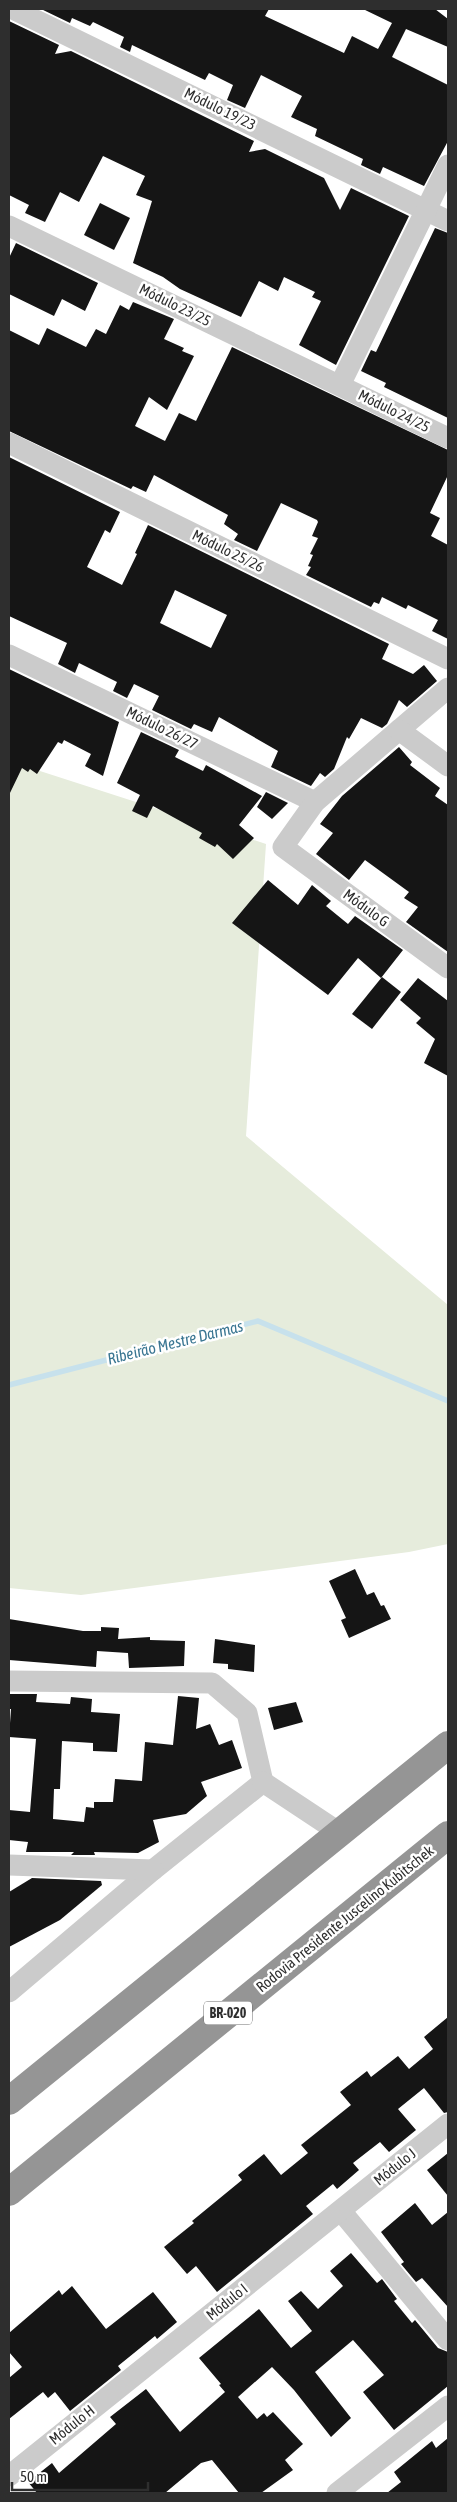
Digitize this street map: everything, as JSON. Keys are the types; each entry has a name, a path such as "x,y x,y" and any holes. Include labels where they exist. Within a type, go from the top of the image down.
{"highway":[{"path":"9,2101 448,1745"},
{"name":"Rodovia Presidente Juscelino Kubitschek","path":"9,2192 448,1835"}],"street":[{"name":"Módulo 19/23","path":"13,9 448,221"},
{"path":"340,385 448,165"},
{"name":"Módulo 23/25","path":"9,226 340,385"},
{"name":"Módulo 24/25","path":"340,385 448,438"},
{"name":"Módulo 25/26","path":"9,443 448,659"},
{"name":"Módulo 26/27","path":"9,655 315,802"},
{"path":"315,802 448,688"},
{"path":"399,730 448,766"},
{"name":"Módulo G","path":"315,802 283,847 448,968"},
{"path":"9,1681 212,1683 247,1713 263,1782 340,1833"},
{"path":"9,1992 153,1870 263,1782"},
{"path":"9,1865 153,1870"},
{"name":"Módulo J","path":"341,2211 448,2124"},
{"path":"341,2211 448,2340"},
{"name":"Módulo I","path":"112,2393 341,2211"},
{"name":"Módulo H","path":"9,2476 112,2393"},
{"path":"337,2493 448,2406"}],"green space":[{"path":"9,761 266,844 246,1136 448,1305 448,1544 409,1552 81,1595 9,1588"}],"building":[{"path":"41,9 269,9 265,16 344,53 352,36 378,49 392,23 363,9 435,9 448,19 448,47 406,29 392,57 448,85 448,141 424,186 383,167 380,174 361,165 363,159 315,136 317,129 291,117 302,96 261,75 245,108 227,100 233,85 209,73 205,80 132,45 130,52 120,47 124,37 93,22 90,26 72,18 70,23"},
{"path":"9,21 59,45 55,54 71,51 254,141 249,152 265,149 324,178 340,210 351,188 409,216 336,365 299,345 321,301 312,297 315,292 284,277 278,291 259,281 241,317 180,289 163,277 133,263 152,201 136,195 145,176 103,156 79,202 60,192 45,222 25,213 29,205 9,195"},
{"path":"100,203 130,218 114,250 84,235"},
{"path":"435,228 448,233 448,418 384,387 386,383 361,371 371,350 376,352"},
{"path":"16,243 98,283 85,311 62,299 54,316 9,294 9,258"},
{"path":"133,302 174,319 164,339 184,348 182,351 194,356 167,410 149,397 135,426 165,441 179,413 196,421 232,347 448,450 448,475 430,513 440,518 431,536 448,545 448,639 432,631 438,620 408,605 406,609 382,597 379,604 374,602 371,607 306,575 311,567 308,566 313,555 310,554 318,538 312,536 318,522 317,520 281,503 257,551 234,540 238,534 224,524 228,515 154,475 146,492 133,486 131,489 9,431 9,330 39,345 47,328 86,347 96,329 106,334 120,305 129,310"},
{"path":"9,457 120,512 110,533 105,530 87,567 122,585 148,525 389,644 382,659 413,674 424,665 437,681 407,707 399,700 387,724 382,728 361,718 349,739 347,737 334,769 325,777 320,773 311,786 271,767 278,751 219,717 212,732 194,724 191,729 152,710 159,696 134,684 127,698 113,691 117,682 79,663 75,673 58,664 67,643 9,616","holes":["175,590 227,615 211,648 160,623"]},
{"path":"9,669 119,722 103,776 85,766 91,754 64,740 62,744 58,742 37,774 30,769 28,772 22,768 9,795"},
{"path":"141,732 179,750 175,757 203,771 206,765 262,796 239,825 254,838 233,859 217,844 215,847 199,838 202,833 153,806 147,818 132,811 140,795 117,783"},
{"path":"399,747 412,762 410,765 440,788 435,796 448,805 448,952 406,922 418,907 404,898 409,892 365,860 349,880 316,854 333,833 320,824 342,796"},
{"path":"266,792 288,803 272,819 257,807"},
{"path":"268,880 298,905 312,885 331,901 326,906 348,924 355,916 403,950 381,978 358,958 328,995 232,923"},
{"path":"382,977 401,992 372,1029 352,1014"},
{"path":"418,978 448,1001 448,1076 424,1063 435,1039 416,1023 421,1018 400,1000"},
{"path":"355,1569 367,1595 374,1592 381,1606 384,1605 391,1619 349,1638 341,1620 346,1618 329,1581"},
{"path":"9,1619 83,1631 101,1631 101,1627 119,1628 118,1639 150,1637 150,1640 185,1641 184,1666 129,1668 128,1653 97,1651 96,1667 9,1660"},
{"path":"215,1639 255,1645 254,1672 228,1669 228,1664 213,1663"},
{"path":"9,1694 37,1694 36,1702 70,1704 71,1697 92,1699 91,1712 120,1714 117,1752 93,1751 93,1743 62,1741 60,1789 54,1789 53,1819 84,1822 86,1807 94,1808 94,1802 113,1802 115,1779 142,1781 145,1742 173,1745 178,1696 199,1698 196,1729 210,1724 219,1745 232,1740 242,1768 201,1782 207,1796 186,1814 153,1820 159,1842 138,1853 94,1852 95,1855 71,1855 74,1852 26,1852 28,1842 9,1840 9,1810 30,1812 36,1739 9,1737 11,1709 9,1709"},
{"path":"296,1702 303,1722 274,1730 268,1708"},
{"path":"32,1878 101,1881 102,1885 60,1920 9,1947 9,1892"},
{"path":"448,2017 448,2112 444,2113 424,2088 398,2109 416,2130 389,2152 380,2142 353,2163 359,2170 337,2189 333,2184 306,2206 313,2214 217,2292 196,2266 187,2274 164,2247 242,2180 238,2175 264,2154 281,2175 308,2153 301,2145 351,2105 340,2092 367,2071 371,2077 398,2056 409,2069 433,2049 424,2037"},
{"path":"448,2153 448,2196 427,2170"},
{"path":"415,2203 432,2225 448,2212 448,2307 422,2278 416,2282 401,2264 404,2262 381,2232"},
{"path":"351,2253 377,2283 382,2279 397,2299 394,2301 412,2323 415,2320 438,2348 448,2352 448,2386 394,2430 363,2392 384,2375 353,2340 315,2372 351,2418 331,2437 294,2390 272,2367 238,2397 257,2419 264,2413 267,2417 273,2412 303,2444 285,2460 293,2470 261,2493 239,2493 212,2460 201,2463 165,2493 37,2493 28,2482 52,2463 59,2473 116,2424 110,2417 146,2389 180,2432 225,2392 219,2385 221,2384 199,2358 259,2309 291,2348 312,2331 288,2301 301,2291 318,2309 343,2286 330,2271"},
{"path":"72,2286 106,2329 153,2292 177,2322 157,2339 155,2336 118,2366 121,2370 70,2411 55,2392 48,2398 43,2392 9,2419 9,2378 22,2367 9,2352 9,2333 59,2290 62,2295"},
{"path":"448,2438 448,2493 387,2493 401,2482 394,2472 432,2441 436,2448"}],"waterway":[{"name":"Ribeirão Mestre Darmas","path":"9,1385 258,1321 448,1401"}]}
